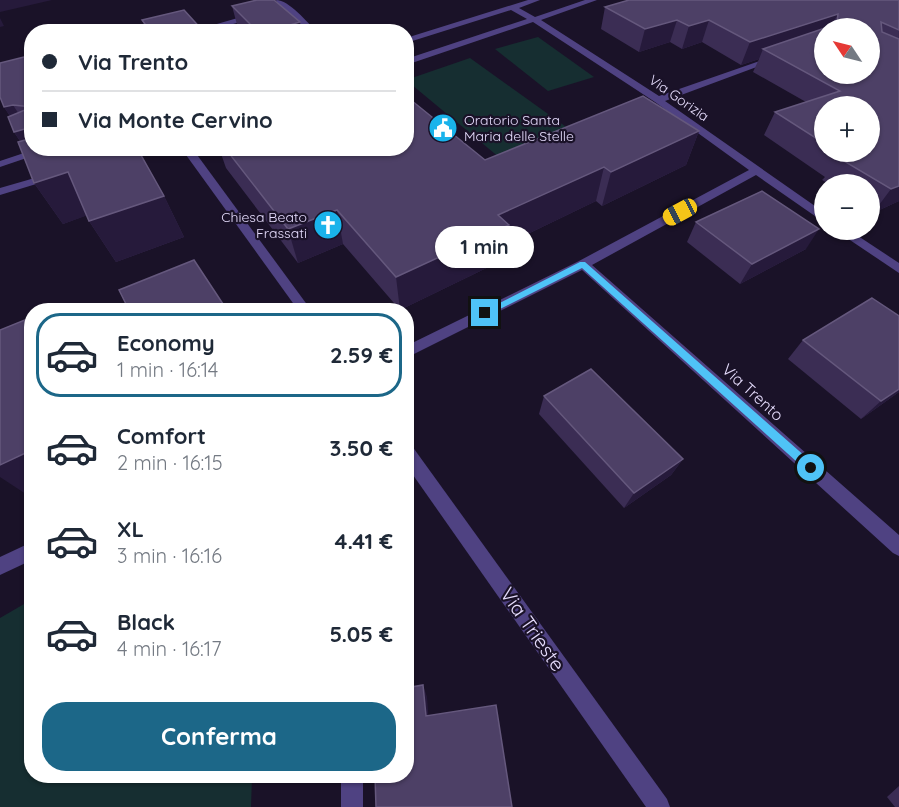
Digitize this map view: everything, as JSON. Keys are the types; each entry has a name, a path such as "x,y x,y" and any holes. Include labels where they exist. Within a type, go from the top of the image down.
{"street":[{"path":"277,0 304,24"},
{"path":"414,38 536,0"},
{"path":"414,59 593,0"},
{"path":"222,24 285,7"},
{"name":"Via Gorizia","path":"513,8 658,100 814,211"},
{"path":"658,100 789,54"},
{"path":"0,164 26,156"},
{"path":"107,159 117,156"},
{"path":"192,156 300,303"},
{"path":"414,349 583,264 756,171"},
{"path":"0,192 64,172"},
{"path":"856,240 899,269"},
{"name":"Via Trento","path":"583,264 899,547"},
{"name":"Via Trieste","path":"414,462 659,807"},
{"path":"0,566 24,554"},
{"path":"352,783 352,807"}],"green space":[{"path":"538,37 594,77 548,91 495,49"},
{"path":"470,58 576,134 506,163 414,87 414,77"},
{"path":"24,604 24,783 252,783 251,807 0,807 0,618"}],"building":[{"path":"257,0 274,0 300,22 250,24 232,6"},
{"path":"629,0 899,0 899,30 881,22 882,32 899,39 899,186 891,189 880,182 880,174 866,174 845,162 880,162 880,96 825,96 840,91 827,84 880,84 880,18 838,18 838,14 825,18 814,18 814,22 750,42 709,20 689,26 677,20 645,29 605,7"},
{"path":"184,10 197,24 145,24 142,20"},
{"path":"814,32 814,77 763,49"},
{"path":"24,57 24,106 4,107 0,97 0,63"},
{"path":"643,96 699,131 611,172 604,167 498,215 509,225 396,277 337,210 288,229 231,156 414,156 414,102 485,160"},
{"path":"814,99 814,137 775,112"},
{"path":"24,110 24,129 14,132 8,117"},
{"path":"24,140 24,156 142,156 164,196 89,221 68,172 34,183 18,142"},
{"path":"762,191 814,226 814,232 752,264 696,222"},
{"path":"194,260 222,303 126,303 119,290"},
{"path":"872,298 899,316 899,389 881,401 803,340"},
{"path":"24,320 24,454 0,465 0,330"},
{"path":"591,369 683,459 634,493 544,396"},
{"path":"423,685 426,716 496,705 512,807 376,807 375,783 414,783 414,687"}],"place":[{"name":"Oratorio Santa Maria delle Stelle","path":"443,128"},
{"name":"Chiesa Beato Frassati","path":"328,225"}],"route":[{"path":"485,313 583,264 811,468"}]}
